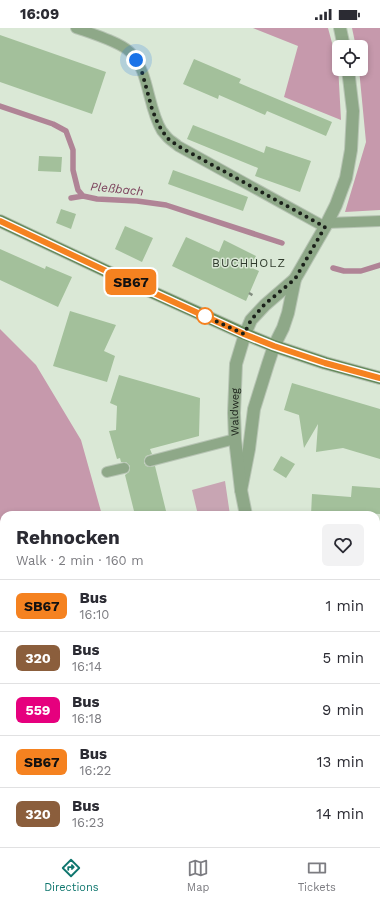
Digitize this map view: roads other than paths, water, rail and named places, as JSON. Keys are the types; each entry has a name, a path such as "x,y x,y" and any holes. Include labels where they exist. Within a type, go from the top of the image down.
{"main road":[{"path":"0,221 244,334 325,363 380,378"}],"street":[{"path":"340,28 343,40"},
{"path":"295,279 326,225 336,205 346,178 351,150 353,111 349,76"},
{"name":"Waldweg","path":"245,511 241,490 235,439 234,413 236,364 244,334 251,320 265,304 295,279"},
{"name":"Waldweg","path":"241,490 249,449 254,409 274,346 283,328 288,313 295,279"}],"lane":[{"path":"76,28 104,38 129,50 142,72 152,109 158,124 167,138 178,146 326,225 380,221"},
{"path":"150,461 235,439"},
{"path":"107,472 124,468"}],"waterway":[{"name":"Pleßbach","path":"0,106 53,124 66,131 73,150 73,170 78,190 83,196 97,199 137,201 166,205 282,243"},
{"path":"71,198 83,196"},
{"name":"Pleßbach","path":"333,268 344,271 361,271 380,265"}],"district":[{"name":"BUCHHOLZ","path":"249,263"}]}
